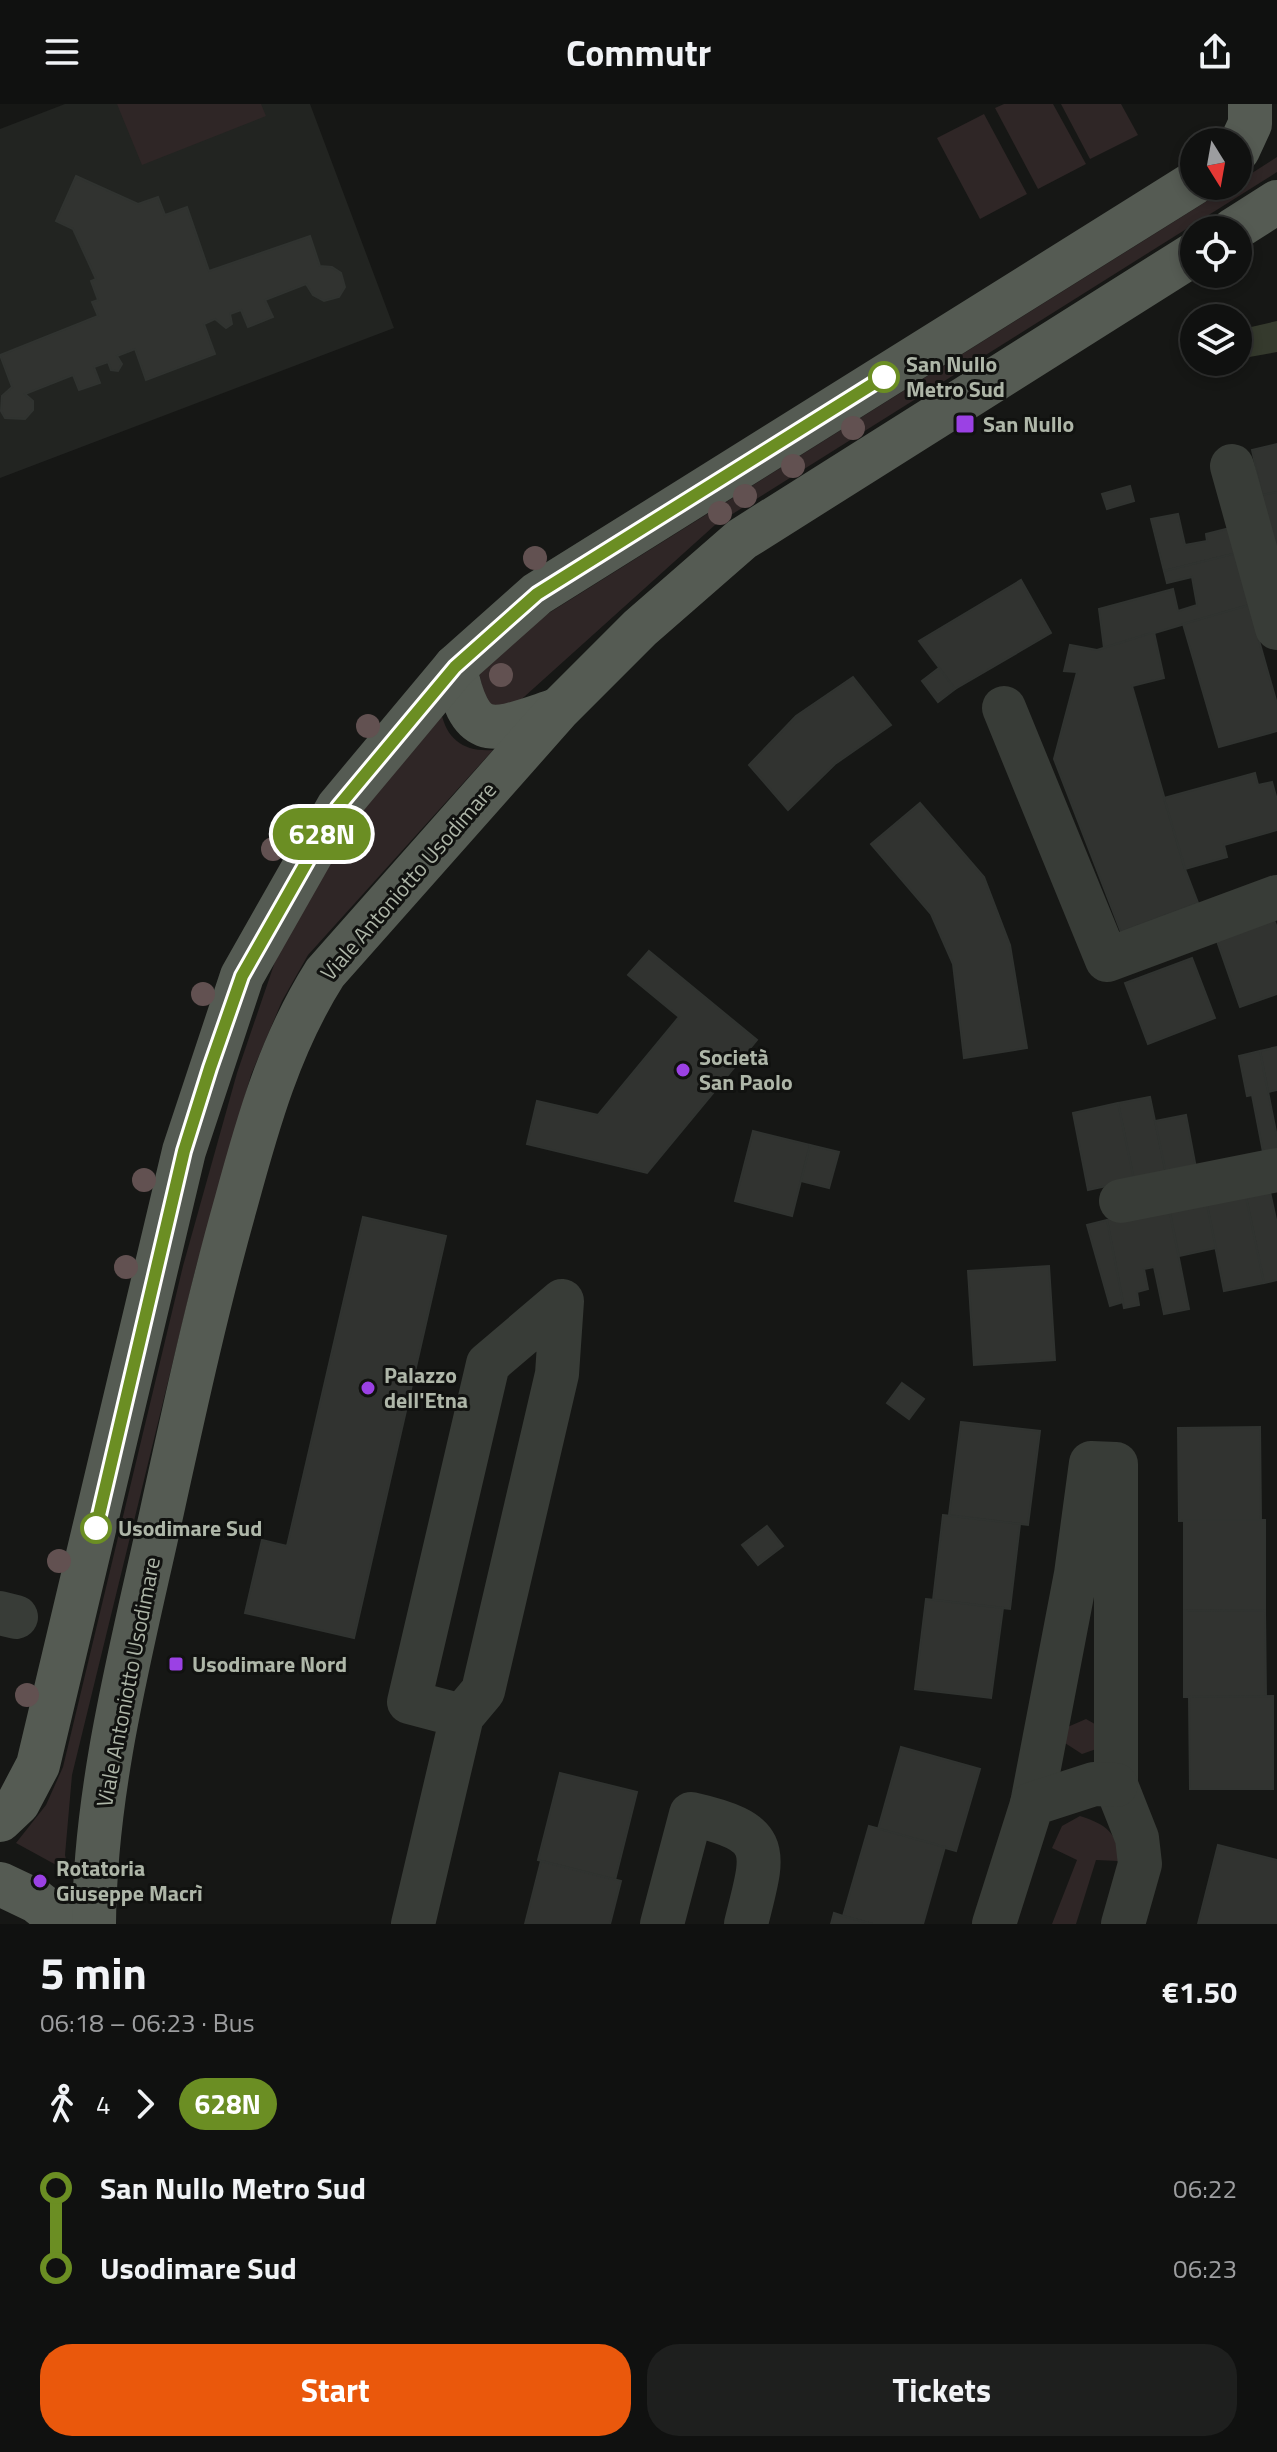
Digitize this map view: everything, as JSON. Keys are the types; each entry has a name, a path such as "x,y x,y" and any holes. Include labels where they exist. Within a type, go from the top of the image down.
{"main road":[{"path":"1248,128 1250,104"},
{"path":"1252,147 1277,131"},
{"path":"0,1820 18,1803 38,1765 184,1151 242,976 338,807 455,667 537,594 1180,192"},
{"path":"1252,218 1277,202"},
{"name":"Viale Antoniotto Usodimare","path":"94,1924 94,1884 109,1760 207,1304 266,1091 306,1004 325,973 559,709 640,628 742,539 1180,263"},
{"path":"455,667 462,702 474,721 499,729 559,709"},
{"path":"0,1884 36,1901 65,1924"}],"street":[{"path":"1232,466 1277,628"},
{"path":"1004,708 1107,960 1277,897"},
{"path":"1121,1201 1277,1170"},
{"path":"413,1924 462,1716 483,1691 557,1374 562,1301 488,1364 409,1702 462,1716"},
{"path":"994,1924 1032,1804 1076,1574 1091,1463 1116,1464 1116,1785 1137,1838 1140,1864 1123,1924"},
{"path":"1032,1804 1094,1784 1116,1785"},
{"path":"662,1924 691,1814 743,1830 759,1847 762,1861 746,1924"}],"shaded area":[{"path":"65,104 310,104 394,328 0,478 0,129"},
{"path":"117,104 261,104 266,116 142,165"},
{"path":"1004,104 1053,104 1086,164 1038,189 995,108"},
{"path":"1061,104 1121,104 1138,135 1090,159"},
{"path":"984,114 1027,194 980,219 937,138"},
{"path":"1277,157 1277,172 1252,188 1252,173"},
{"path":"1209,200 1232,200 1207,216 1183,216"},
{"path":"1180,218 1180,233 715,525 514,706 487,707 478,669 525,628"},
{"path":"1277,321 1277,352 1252,356 1252,327"},
{"path":"441,712 448,730 458,742 473,749 493,750 308,955 282,1001 251,1075 196,1267 72,1775 65,1855 69,1872 16,1843 46,1805 63,1767 183,1266 237,1073 280,947 360,814"},
{"path":"1086,1719 1100,1727 1102,1747 1082,1754 1065,1743 1063,1729"},
{"path":"1080,1816 1097,1822 1109,1831 1116,1843 1119,1861 1096,1860 1076,1924 1052,1924 1077,1860 1052,1848 1062,1826"}],"building":[{"path":"76,176 138,204 158,197 165,215 187,207 209,271 310,236 320,266 332,267 341,273 345,287 339,297 324,301 313,295 306,284 265,300 273,317 248,327 241,310 230,314 232,324 226,328 215,319 204,324 215,354 146,380 135,349 117,356 122,364 118,371 111,370 108,362 94,367 100,383 79,390 73,375 25,394 33,401 33,410 25,419 5,418 1,411 2,396 12,387 0,355 98,316 92,302 98,300 91,281 96,279 73,229 56,221"},
{"path":"1277,444 1277,492 1262,495 1252,450"},
{"path":"1130,486 1134,501 1107,509 1102,494"},
{"path":"1277,492 1277,545 1274,546 1262,495"},
{"path":"1178,514 1185,545 1207,541 1206,534 1230,528 1237,553 1164,571 1151,519"},
{"path":"1237,553 1249,605 1104,648 1099,609 1173,589 1178,611 1197,605 1192,577 1167,583 1164,571"},
{"path":"1021,580 1051,633 955,689 919,641"},
{"path":"1249,605 1277,704 1277,731 1219,747 1183,624"},
{"path":"1154,632 1164,678 1132,686 1185,869 1198,903 1121,932 1054,759 1077,672 1064,671 1070,645 1097,650"},
{"path":"939,668 955,689 938,702 922,681"},
{"path":"853,677 891,725 835,764 788,810 749,765 796,716"},
{"path":"1255,773 1258,785 1272,782 1277,800 1277,830 1224,845 1227,857 1185,869 1164,798"},
{"path":"920,803 984,877 1010,945 1027,1048 964,1058 953,964 931,914 871,844"},
{"path":"1273,917 1277,928 1277,994 1240,1007 1216,938"},
{"name":"Società San Paolo","path":"649,951 757,1040 647,1173 527,1144 537,1101 598,1115 679,1017 628,975"},
{"path":"1192,958 1215,1018 1148,1044 1125,983"},
{"path":"1277,1047 1277,1090 1268,1092 1260,1051"},
{"path":"1260,1051 1277,1137 1277,1149 1263,1152 1252,1095 1247,1096 1239,1056"},
{"path":"1150,1097 1166,1174 1134,1180 1118,1103"},
{"path":"1118,1103 1134,1180 1088,1190 1073,1113"},
{"path":"1186,1115 1196,1168 1166,1174 1155,1121"},
{"path":"753,1131 810,1145 792,1216 735,1201"},
{"path":"810,1145 839,1152 829,1188 801,1181"},
{"path":"1269,1187 1277,1224 1277,1280 1264,1283 1245,1192"},
{"path":"1245,1192 1264,1283 1224,1291 1206,1200"},
{"path":"1206,1200 1216,1248 1179,1256 1169,1208"},
{"path":"1169,1208 1189,1309 1164,1314 1154,1267 1144,1269 1148,1289 1137,1292 1139,1305 1124,1308 1107,1220"},
{"name":"Palazzo dell'Etna","path":"363,1217 446,1236 354,1638 245,1613 262,1540 287,1546"},
{"path":"1107,1220 1123,1302 1110,1306 1087,1225"},
{"path":"1049,1266 1055,1360 974,1365 968,1271"},
{"path":"902,1383 924,1399 909,1419 887,1403"},
{"path":"961,1422 1040,1431 1028,1525 949,1515"},
{"path":"1260,1427 1261,1520 1179,1521 1178,1428"},
{"path":"943,1515 1020,1524 1010,1609 933,1600"},
{"path":"1184,1520 1265,1520 1265,1610 1184,1611"},
{"path":"767,1526 783,1546 758,1565 742,1545"},
{"path":"926,1599 1003,1608 991,1698 915,1689"},
{"path":"1265,1610 1266,1697 1184,1697 1184,1611"},
{"path":"1273,1696 1273,1789 1190,1789 1189,1697"},
{"path":"901,1747 980,1769 956,1851 878,1829"},
{"path":"560,1773 637,1792 615,1880 538,1860"},
{"path":"869,1826 945,1847 923,1924 872,1924 843,1916"},
{"path":"1218,1845 1277,1860 1277,1924 1198,1924"},
{"path":"541,1861 621,1881 610,1924 525,1924"},
{"path":"834,1913 843,1916 872,1924 831,1924"}],"bus line":[{"name":"628N","path":"96,1528 184,1151 210,1068 242,976 338,807 455,667 537,594 884,377"}],"place":[{"name":"San Nullo Metro Sud","path":"884,377"},
{"name":"San Nullo","path":"965,424"},
{"name":"Società San Paolo","path":"683,1070"},
{"name":"Palazzo dell'Etna","path":"368,1388"},
{"name":"Usodimare Sud","path":"96,1528"},
{"name":"Usodimare Nord","path":"176,1664"},
{"name":"Rotatoria Giuseppe Macrì","path":"40,1881"}]}
